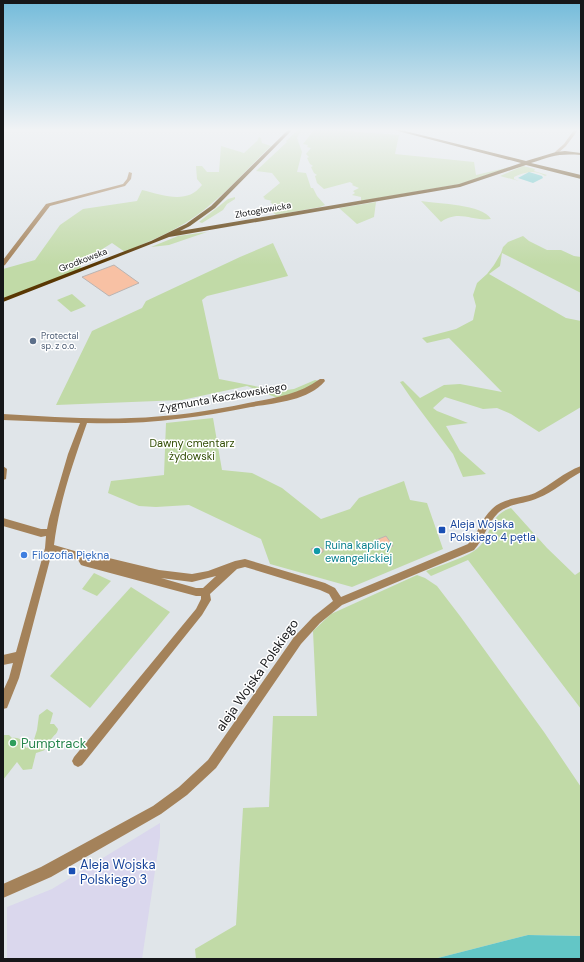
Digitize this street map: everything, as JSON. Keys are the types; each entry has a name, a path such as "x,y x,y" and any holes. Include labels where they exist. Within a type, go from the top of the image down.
{"main road":[{"path":"169,235 188,225 213,207 246,175"},
{"name":"Złotogłowicka","path":"169,235 464,184 491,175"},
{"path":"188,225 190,228 198,230"},
{"path":"182,228 190,232"},
{"name":"Złotogłowicka","path":"182,228 198,230"},
{"name":"Grodkowska","path":"3,300 169,235"}],"street":[{"path":"3,264 48,205 124,185 129,179 130,175"},
{"name":"Zygmunta Kaczkowskiego","path":"3,416 84,421 132,421 205,413 285,398 308,391 322,381"},
{"path":"3,704 14,678 49,548 52,519 84,421"},
{"path":"3,469 3,477"},
{"name":"aleja Wojska Polskiego","path":"3,891 46,872 74,857 156,810 183,791 212,764 291,649 309,626 320,615 339,602 471,547 480,537 485,524 500,506 536,496 581,469"},
{"path":"3,522 41,532 51,532"},
{"path":"49,548 58,548 82,558 84,562 99,567 196,592 204,592 235,565"},
{"path":"82,558 88,557 159,574 192,578 208,575 235,565 245,563 253,564 317,584 332,591 339,602"},
{"path":"78,761 199,612 206,600 204,592"},
{"path":"3,660 19,657"}],"shaded area":[{"path":"160,823 160,837 142,959 7,959 7,907 52,889"}],"green space":[{"path":"197,175 242,175 222,195 195,217 166,234 125,252 112,243 82,262 80,269 3,299 3,269 35,260 60,225 83,209 137,201 142,190 166,196 182,197 196,191 202,185 197,179"},
{"path":"274,175 307,175 311,188 313,188 317,196 325,205 276,215 270,210 276,207 270,202 272,201 264,199 265,198 263,197 280,183"},
{"path":"487,175 460,184 361,201 361,197 352,195 355,193 353,191 359,188 352,185 353,184 350,182 324,189 317,183 315,176"},
{"path":"520,175 514,177 514,179 519,181 500,176"},
{"path":"235,197 235,199 227,204 223,210 202,223 199,222 228,199"},
{"path":"421,201 449,204 479,210 491,219 454,216 441,222"},
{"path":"376,202 374,217 357,224 339,208"},
{"path":"207,232 169,245 151,247 178,236"},
{"path":"523,236 529,241 547,250 561,250 574,256 581,257 581,293 502,253 500,266 489,274 566,318 581,321 581,407 539,432 511,414 497,408 483,409 445,397 433,408 468,423 446,426 460,451 486,474 463,477 453,454 400,382 403,381 420,398 444,385 460,384 502,392 449,338 427,343 422,338 456,329 473,320 476,306 473,295 477,283 494,265 503,247 508,242"},
{"path":"273,243 288,276 207,296 202,300 219,379 280,391 294,389 315,380 320,381 299,396 285,401 247,386 182,400 56,405 92,331 142,308 146,301"},
{"path":"72,294 86,306 71,312 57,300"},
{"name":"Dawny cmentarz żydowski","path":"213,418 222,470 252,473 282,488 321,519 350,509 359,498 404,481 410,500 427,503 443,549 352,587 270,564 261,539 189,505 156,507 139,506 108,493 111,481 164,475 166,423"},
{"path":"511,508 547,548 575,575 581,571 581,709 468,560 431,576 426,571 474,551 485,540 493,522 497,517"},
{"path":"94,573 111,581 97,596 82,589"},
{"path":"417,575 425,578 437,586 544,732 581,787 581,936 528,935 434,959 196,959 195,949 236,925 243,808 269,807 273,716 317,716 313,631 331,614"},
{"path":"131,587 170,612 90,708 50,676"},
{"name":"Pumptrack","path":"47,709 53,713 50,724 54,724 58,729 47,748 36,753 32,769 23,770 17,762 3,780 3,735 9,735 12,738 19,739 26,748 32,746 37,730 39,715"}],"water":[{"path":"524,175 538,175 543,178 533,183 518,178"},
{"path":"528,935 581,936 581,959 434,959"}],"building":[{"path":"114,265 139,283 109,296 82,277"},
{"path":"386,536 393,546 382,550 381,548 374,550 372,546 378,543 376,540"},
{"name":"Ruina kaplicy ewangelickiej","path":"318,546 323,549 323,552 314,555 311,549"}],"place":[{"name":"Protectal sp. z o.o.","path":"33,341"},
{"name":"Aleja Wojska Polskiego 4 pętla","path":"442,530"},
{"name":"Ruina kaplicy ewangelickiej","path":"317,551"},
{"name":"Filozofia Piękna","path":"24,555"},
{"name":"Pumptrack","path":"13,743"},
{"name":"Aleja Wojska Polskiego 3","path":"72,871"}]}
